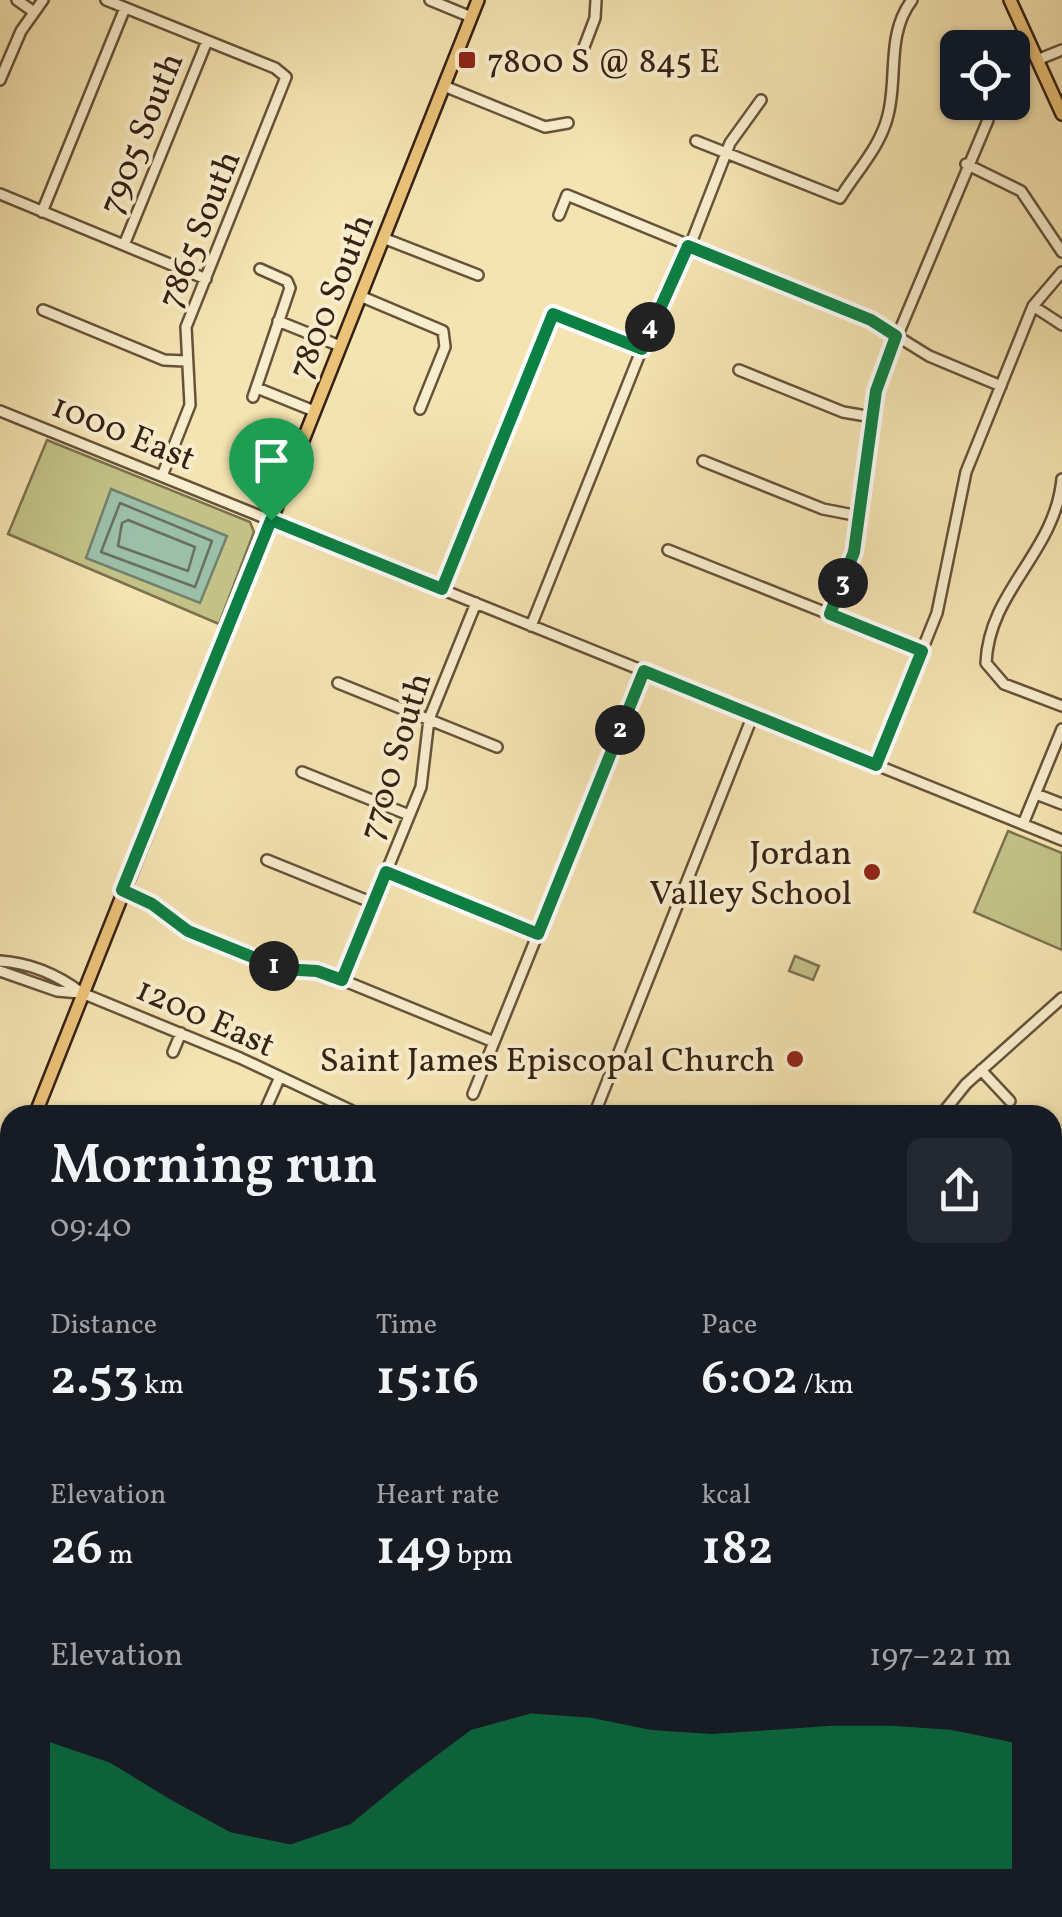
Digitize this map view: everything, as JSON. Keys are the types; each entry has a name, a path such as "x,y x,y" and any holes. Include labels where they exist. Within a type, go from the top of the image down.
{"main road":[{"name":"7800 South","path":"39,1105 478,0"},
{"path":"1010,0 1062,114"}],"street":[{"path":"16,0 34,12"},
{"path":"0,80 43,0"},
{"path":"106,0 207,41"},
{"path":"430,0 472,16"},
{"path":"584,47 597,12 596,0"},
{"path":"696,141 840,198 887,122 894,50 909,1"},
{"path":"42,212 126,8"},
{"name":"7865 South","path":"162,476 190,405 186,327 286,77 207,41"},
{"name":"7905 South","path":"124,245 207,41"},
{"path":"1037,60 1062,50"},
{"path":"444,86 545,126 568,123"},
{"path":"531,626 726,152 761,100"},
{"path":"830,614 850,564 881,375 966,164 988,120"},
{"path":"966,164 1022,191 1062,252"},
{"path":"0,194 206,278"},
{"path":"560,215 567,195 871,320 929,356 1001,386"},
{"path":"383,238 478,275"},
{"path":"260,269 290,284 255,393 314,411"},
{"path":"876,765 945,583 959,494 1033,306 1062,272"},
{"path":"360,296 443,331 445,347 420,409"},
{"path":"1033,306 1062,325"},
{"path":"43,310 164,360 185,361"},
{"path":"442,589 553,314 642,349"},
{"path":"278,321 340,346"},
{"path":"739,370 843,412 872,417"},
{"name":"1000 East","path":"0,411 1062,840"},
{"path":"703,460 823,508 858,516"},
{"path":"1062,478 1049,531 992,623 986,663 1004,684 1062,706"},
{"path":"668,550 922,651"},
{"name":"7700 South","path":"342,980 424,776 429,719 476,603"},
{"path":"473,1094 644,671"},
{"path":"338,682 497,747"},
{"path":"598,1105 753,715"},
{"path":"1023,824 1062,730"},
{"path":"302,772 409,815"},
{"path":"1036,794 1062,804"},
{"path":"267,860 373,903"},
{"path":"386,872 538,934"},
{"path":"122,890 152,904 188,931 282,969 317,971 342,980 494,1042"},
{"path":"0,961 20,962 62,978 82,994"},
{"path":"0,971 58,991 82,994"},
{"name":"1200 East","path":"82,994 180,1033 339,1105"},
{"path":"950,1105 981,1070 1062,998"},
{"path":"173,1052 180,1033"},
{"path":"981,1070 1010,1101"},
{"path":"267,1105 278,1078"}],"green space":[{"path":"47,440 250,522 254,532 219,624 8,534"},
{"path":"1008,831 1062,853 1062,950 974,912"},
{"path":"795,956 819,966 813,980 789,971"}],"water":[{"path":"111,489 227,536 200,603 86,558"}],"place":[{"name":"7800 S @ 845 E","path":"467,60"},
{"name":"Jordan Valley School","path":"872,872"},
{"name":"Saint James Episcopal Church","path":"795,1059"}],"route":[{"path":"688,246 871,320 896,336 876,391 854,552 830,614 922,651 876,765 644,671 538,934 386,872 342,980 317,971 282,969 181,928 152,904 122,890 271,520 442,589 553,314 642,349 688,246"}]}
